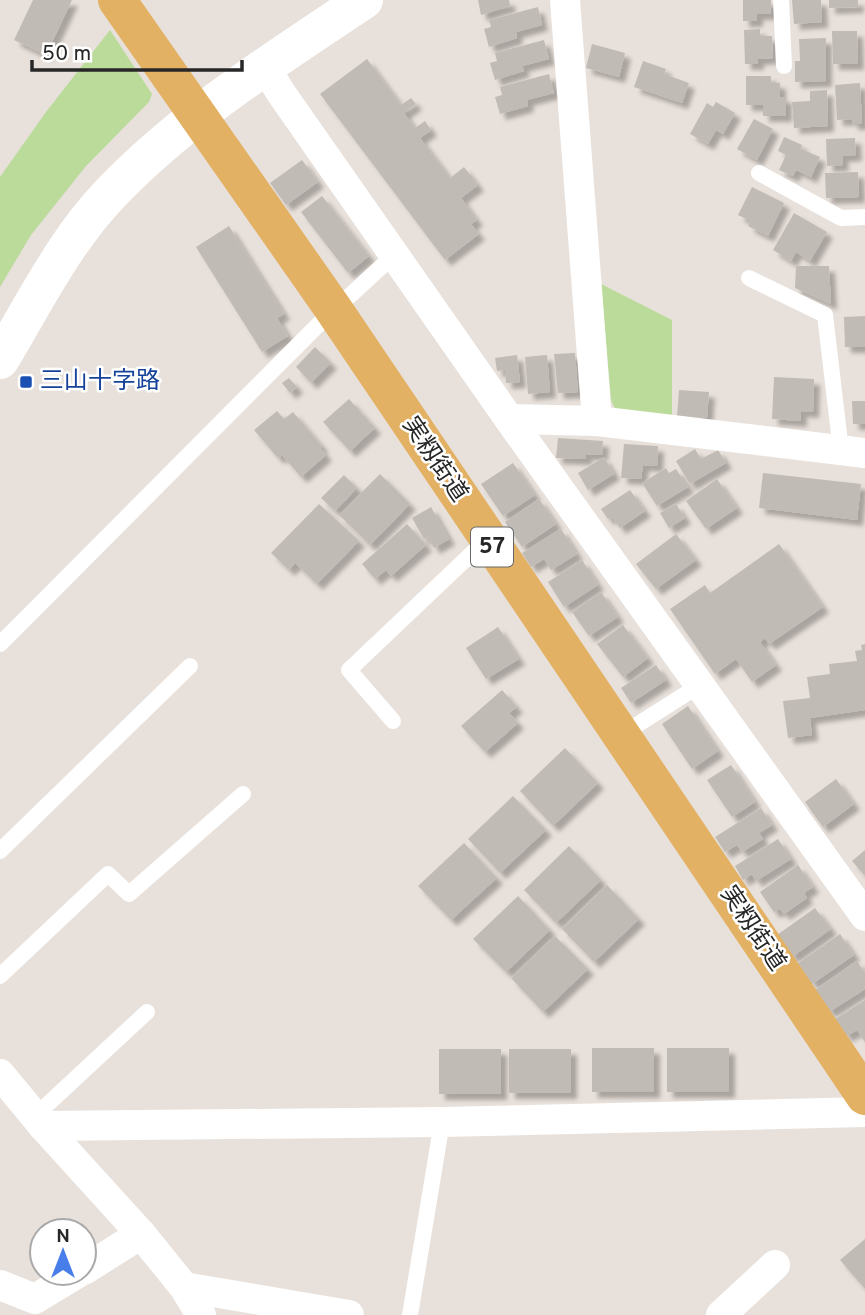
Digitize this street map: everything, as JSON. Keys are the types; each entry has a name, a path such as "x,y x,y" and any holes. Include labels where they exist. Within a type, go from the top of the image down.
{"main road":[{"name":"実籾街道","path":"117,0 334,310 865,1096"}],"street":[{"path":"0,359 82,228 108,195 198,117 265,67 364,0"},
{"path":"565,0 597,421"},
{"path":"265,67 509,419 865,916"},
{"path":"509,419 597,421 853,452"},
{"path":"0,1074 141,1234 184,1287 201,1315"},
{"path":"39,1121 442,1122 865,1112"},
{"path":"98,1260 141,1234"},
{"path":"721,1315 775,1265"},
{"path":"0,1285 35,1300 56,1287"},
{"path":"184,1287 349,1315"}],"lane":[{"path":"781,0 784,66"},
{"path":"759,173 841,218 865,217"},
{"path":"0,644 334,310 394,255"},
{"path":"749,278 825,315 853,452"},
{"path":"393,721 349,670 487,539"},
{"path":"0,851 190,666"},
{"path":"621,735 700,685"},
{"path":"0,976 108,874 129,894 243,794"},
{"path":"39,1121 147,1012"},
{"path":"410,1315 442,1122"}],"green space":[{"path":"110,30 152,94 149,102 86,166 31,235 0,287 0,177 46,112"},
{"path":"601,284 672,320 672,420 618,415 611,400"}],"building":[{"path":"33,0 72,0 46,55 14,40"},
{"path":"478,0 509,0 510,6 481,15"},
{"path":"743,0 771,0 771,14 757,14 757,21 743,21"},
{"path":"792,0 821,0 822,22 794,24"},
{"path":"829,0 858,0 858,7 829,8"},
{"path":"538,7 542,25 516,32 517,38 489,47 484,29 491,27 489,20"},
{"path":"760,29 760,36 772,36 773,58 758,59 758,64 745,64 744,30"},
{"path":"832,31 857,31 858,64 833,64"},
{"path":"826,38 826,81 795,82 795,61 800,61 799,39"},
{"path":"544,40 549,59 522,66 524,71 495,80 490,63 497,61 495,53"},
{"path":"592,44 625,53 619,77 586,68"},
{"path":"367,59 401,105 411,98 416,104 404,113 415,128 425,121 431,130 420,138 450,178 464,167 478,185 461,198 477,220 471,224 479,234 445,260 320,94"},
{"path":"643,61 666,69 664,74 689,83 682,103 634,87"},
{"path":"549,74 554,93 527,100 528,106 500,114 495,97 502,95 500,87"},
{"path":"746,76 771,76 771,82 780,83 780,97 786,97 786,116 763,116 763,105 746,105"},
{"path":"860,83 862,124 852,124 852,119 837,120 835,85"},
{"path":"827,90 828,126 794,128 792,102 810,101 810,91"},
{"path":"716,102 735,113 723,134 716,130 708,144 690,134 707,103 713,107"},
{"path":"754,119 773,129 757,160 737,149"},
{"path":"784,137 802,145 801,149 820,157 811,177 796,170 793,176 779,170 786,155 778,151"},
{"path":"855,138 856,155 842,156 843,165 827,166 826,139"},
{"path":"302,160 318,182 286,205 270,183"},
{"path":"858,172 859,197 826,198 825,173"},
{"path":"752,187 784,203 768,236 748,226 751,221 738,215"},
{"path":"322,196 369,256 348,273 301,212"},
{"path":"794,213 827,232 810,261 796,252 791,261 773,250"},
{"path":"229,226 284,314 277,318 288,336 262,352 196,247"},
{"path":"796,266 829,266 831,304 795,288"},
{"path":"865,316 865,347 845,347 844,317"},
{"path":"315,347 331,363 311,383 296,367"},
{"path":"575,353 578,392 558,393 554,354"},
{"path":"517,355 520,382 506,383 505,370 497,371 495,358"},
{"path":"547,355 550,392 528,394 525,357"},
{"path":"774,377 814,379 813,412 801,411 801,421 772,419"},
{"path":"289,378 297,387 290,393 282,383"},
{"path":"679,390 709,392 707,418 677,416"},
{"path":"349,399 375,428 350,451 323,422"},
{"path":"852,401 865,401 865,424 853,424"},
{"path":"277,411 284,419 293,412 322,446 320,448 326,455 301,477 282,455 278,458 254,430"},
{"path":"558,438 603,441 602,455 586,454 586,459 556,458"},
{"path":"624,444 658,446 657,466 643,465 641,479 621,478"},
{"path":"695,449 701,459 718,450 726,463 690,484 676,461"},
{"path":"604,457 614,474 588,490 578,473"},
{"path":"513,463 535,495 503,516 481,484"},
{"path":"666,468 669,473 676,469 688,487 657,506 642,483"},
{"path":"763,473 861,484 857,520 759,508"},
{"path":"380,474 410,504 370,545 339,515"},
{"path":"344,475 357,488 335,511 321,498"},
{"path":"717,479 737,508 706,529 686,501"},
{"path":"630,490 645,511 620,528 612,517 608,519 601,509"},
{"path":"539,499 556,524 522,547 505,522"},
{"path":"319,504 359,541 317,584 295,563 289,570 271,553"},
{"path":"676,504 685,518 669,528 660,513"},
{"path":"431,507 449,539 434,548 428,537 424,539 412,518"},
{"path":"407,524 426,545 391,576 386,570 375,579 362,564"},
{"path":"561,529 577,554 551,570 544,559 531,567 522,553"},
{"path":"676,534 696,560 656,589 636,564"},
{"path":"779,544 823,607 769,644 765,638 760,642 776,665 752,682 736,659 715,674 670,609 705,585 710,593"},
{"path":"582,560 598,585 564,607 548,582"},
{"path":"601,592 618,617 589,636 572,612"},
{"path":"623,625 648,658 623,677 597,644"},
{"path":"498,627 519,659 486,679 466,648"},
{"path":"865,644 865,710 810,718 812,735 788,738 783,701 810,698 807,677 830,674 829,664 857,661 855,651 862,650 861,645"},
{"path":"656,665 666,680 631,703 621,688"},
{"path":"502,690 517,707 509,713 518,723 485,752 461,726"},
{"path":"688,706 718,751 692,769 662,724"},
{"path":"565,748 598,783 553,826 520,791"},
{"path":"731,765 755,802 732,817 707,780"},
{"path":"836,779 854,804 823,827 805,802"},
{"path":"513,796 546,830 500,873 468,839"},
{"path":"761,808 772,825 759,833 763,839 742,852 737,845 725,852 715,837"},
{"path":"778,839 791,859 756,881 752,874 743,880 735,866"},
{"path":"464,843 497,878 451,920 418,886"},
{"path":"569,846 601,880 556,923 524,890"},
{"path":"865,850 865,876 852,861"},
{"path":"798,865 813,887 804,893 807,898 784,914 780,909 774,912 760,892"},
{"path":"607,885 639,919 594,962 562,929"},
{"path":"518,896 550,930 506,972 473,939"},
{"path":"815,908 831,929 792,957 777,935"},
{"path":"840,934 854,955 812,984 798,963"},
{"path":"555,936 588,969 543,1012 511,978"},
{"path":"857,961 865,973 865,989 829,1012 815,990"},
{"path":"865,1000 865,1042 857,1030 846,1036 835,1019"},
{"path":"592,1048 654,1048 654,1092 592,1092"},
{"path":"667,1048 729,1048 729,1092 667,1092"},
{"path":"439,1049 501,1049 501,1094 439,1094"},
{"path":"509,1049 571,1049 571,1093 509,1093"},
{"path":"865,1239 865,1289 840,1260"}],"place":[{"name":"三山十字路","path":"26,382"}]}
